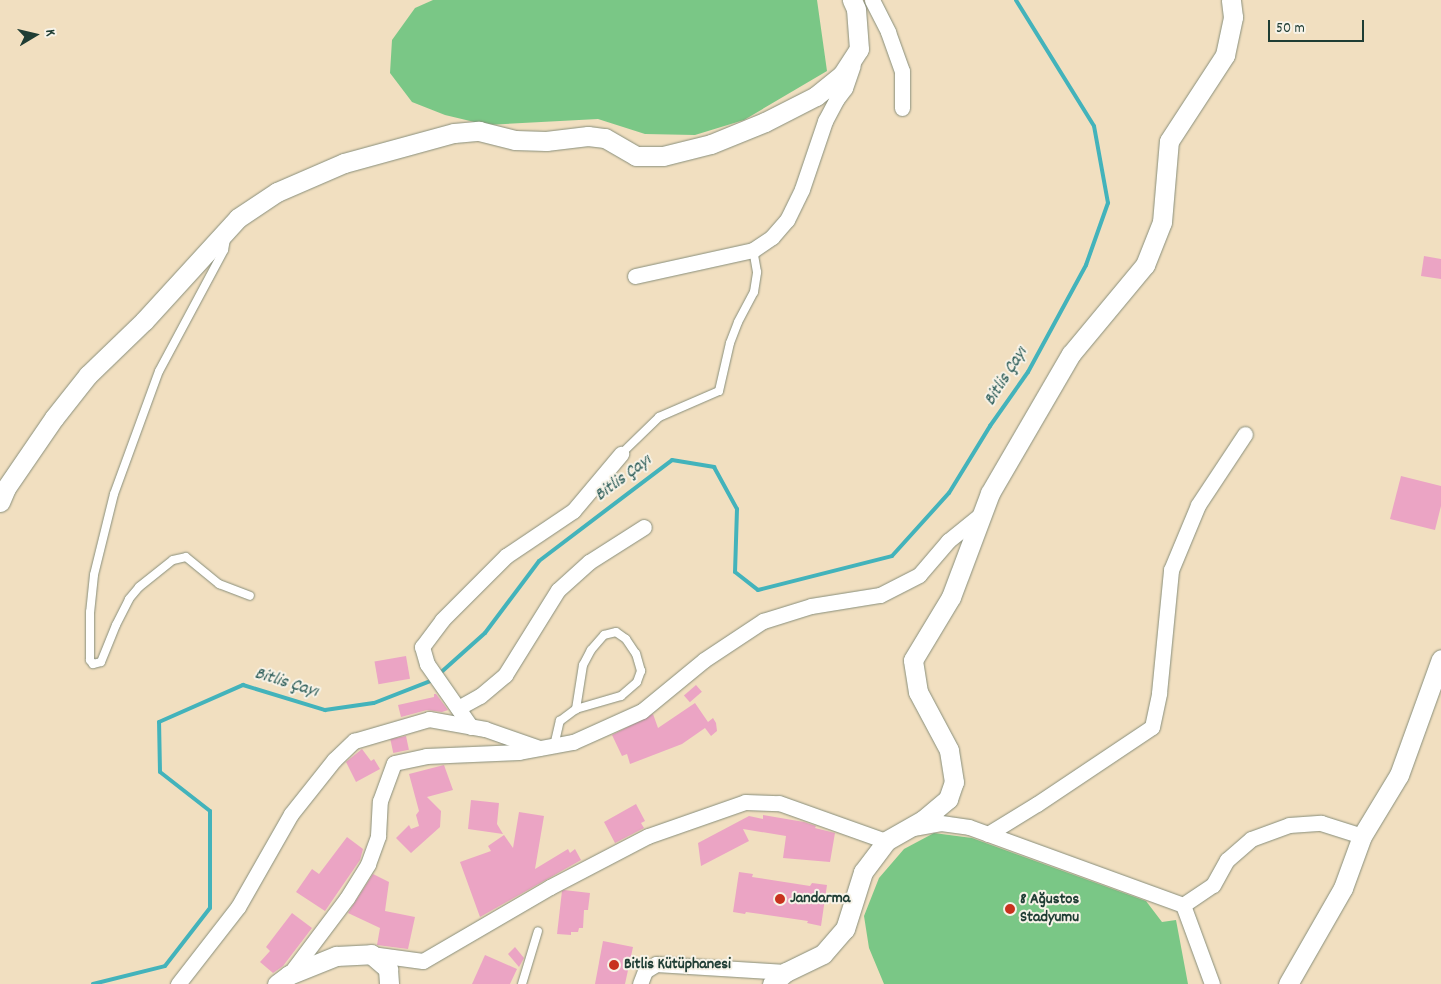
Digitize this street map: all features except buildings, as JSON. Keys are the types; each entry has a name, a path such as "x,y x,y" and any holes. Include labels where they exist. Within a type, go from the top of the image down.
{"street":[{"path":"636,276 753,250 772,237 787,220 802,189 825,122 836,100 845,88 859,50 856,9 852,0"},
{"path":"872,0 888,32 902,71 902,108"},
{"path":"640,984 645,971 656,964 779,978 823,954 845,929 863,872 886,841 922,820 948,799 954,782 948,750 918,692 913,660 951,597 990,493 1070,354 1145,265 1162,222 1169,141 1225,55 1233,17 1231,0"},
{"path":"0,502 6,488 54,418 88,375 144,321 238,218 277,192 344,163 454,133 479,131 514,140 546,142 588,136 605,138 636,156 663,156 711,144 765,122 816,96 842,76 859,50"},
{"path":"988,834 1038,804 1152,727 1159,693 1171,570 1198,505 1245,434"},
{"path":"471,727 426,664 422,647 442,620 506,556 573,511 621,454"},
{"path":"283,980 347,898 368,864 378,836 380,801 394,764 426,756 519,752 573,742 642,712 704,660 763,621 810,606 880,595 919,575 948,542 984,512"},
{"path":"458,708 480,696 504,675 558,590 589,562 644,527"},
{"path":"1288,984 1343,888 1362,836 1399,775 1441,659"},
{"path":"178,984 238,907 291,814 334,760 354,741 429,719 485,729 547,747"},
{"path":"283,980 336,956 371,954 423,961 550,887 648,836 745,802 779,803 886,841"},
{"path":"907,829 941,823 969,827 1183,905 1212,984"},
{"path":"1183,905 1213,885 1227,860 1250,839 1289,825 1321,823 1362,836"},
{"path":"371,954 388,969 389,984"}],"lane":[{"path":"226,232 224,250 159,372 114,494 94,575 90,612 90,660 94,664 101,662 129,599 139,587 173,560 186,557 219,584 250,596"},
{"path":"621,454 659,417 719,391 730,343 738,322 754,292 757,272 753,250"},
{"path":"547,747 560,721 576,709 621,696 637,682 641,671 636,654 626,639 616,632 604,635 591,650 579,679 576,709"},
{"path":"522,984 538,931"}],"green space":[{"path":"433,0 817,0 827,71 744,120 695,135 645,134 598,119 487,125 445,115 412,102 390,73 392,40 415,8"},
{"name":"8 Ağustos Stadyumu","path":"934,833 972,838 1146,901 1162,922 1176,920 1188,984 884,984 869,948 864,916 879,878 904,849"}],"waterway":[{"name":"Bitlis Çayı","path":"438,675 485,633 539,561 672,460 714,467 737,509 735,572 758,590 892,556 949,493 990,426 1028,372 1086,265 1108,203 1094,126 1016,0"},
{"name":"Bitlis Çayı","path":"93,984 165,966 210,908 210,811 160,772 159,722 243,685 325,710 374,703 433,680"}],"place":[{"name":"Jandarma","path":"780,899"},
{"name":"8 Ağustos Stadyumu","path":"1010,909"},
{"name":"Bitlis Kütüphanesi","path":"614,965"}]}
